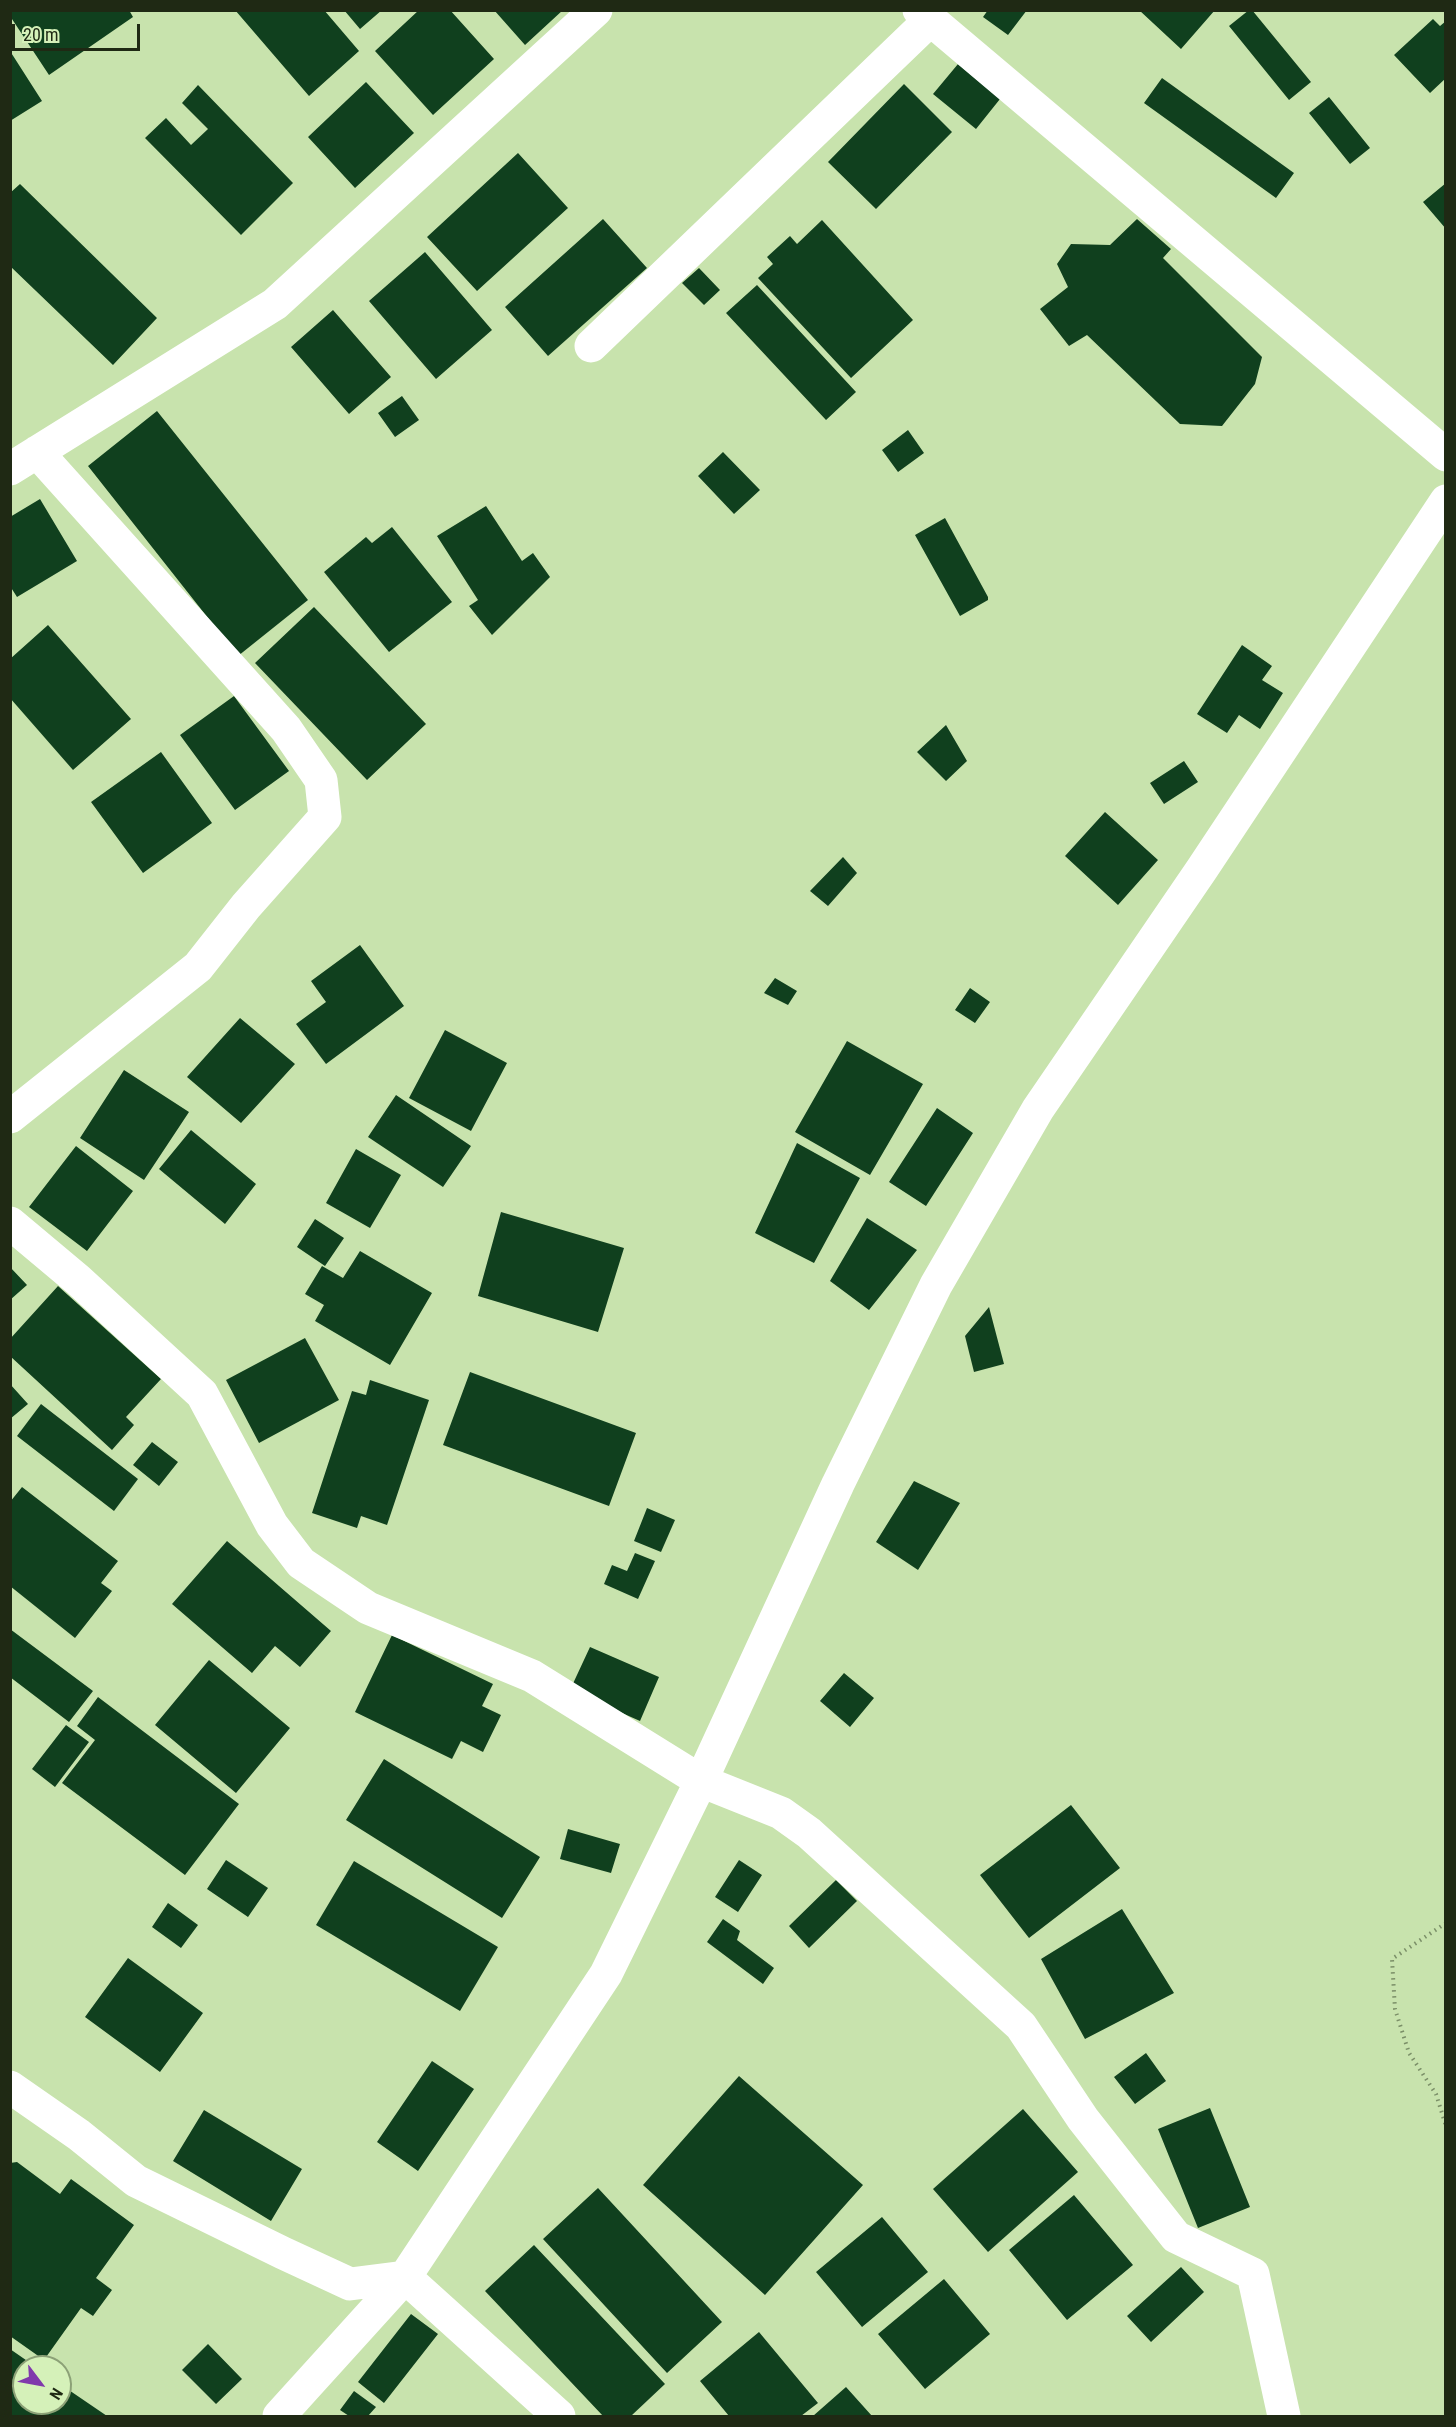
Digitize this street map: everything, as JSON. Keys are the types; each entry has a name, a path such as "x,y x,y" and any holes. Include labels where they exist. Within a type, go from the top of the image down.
{"street":[{"path":"10,1117 198,967 246,906 325,817 321,780 286,729 24,461 274,304 596,10"},
{"path":"591,346 925,15 1446,455"},
{"path":"279,2416 405,2277 606,1974 701,1780 838,1484 936,1285 1038,1109 1202,869 1446,501"},
{"path":"10,1223 78,1280 202,1394 272,1525 301,1563 368,1608 532,1677 701,1780 781,1813 809,1833 1021,2026 1083,2120 1176,2237 1252,2274 1284,2416"},
{"path":"10,2087 79,2134 136,2181 283,2253 350,2284 405,2277 560,2416"}],"path":[{"path":"1446,1923 1392,1959 1395,2009 1409,2053 1436,2094 1446,2126"}],"building":[{"path":"10,10 129,10 133,17 49,75 10,16"},
{"path":"235,10 324,10 359,51 309,96"},
{"path":"344,10 382,10 360,29"},
{"path":"419,10 450,10 494,59 433,115 375,51"},
{"path":"494,10 563,10 525,45"},
{"path":"988,10 1027,10 1008,35 983,17"},
{"path":"1139,10 1215,10 1181,49"},
{"path":"1252,10 1311,82 1289,100 1229,26"},
{"path":"1433,19 1440,26 1446,21 1446,78 1430,93 1394,55"},
{"path":"10,51 42,101 10,121"},
{"path":"958,64 1000,99 976,129 933,94"},
{"path":"1162,78 1294,173 1276,198 1144,103"},
{"path":"366,82 414,133 355,188 308,137"},
{"path":"904,84 952,132 876,209 828,162"},
{"path":"198,85 293,183 241,235 145,138 166,118 191,145 208,129 182,103"},
{"path":"1329,97 1370,148 1350,164 1309,113"},
{"path":"518,153 568,208 477,291 427,237"},
{"path":"1446,183 1446,229 1423,202"},
{"path":"20,184 157,318 113,365 10,266 10,193"},
{"path":"603,219 647,268 548,356 505,307"},
{"path":"1137,219 1171,249 1163,258 1262,357 1255,384 1222,426 1180,424 1087,335 1069,346 1040,309 1068,287 1057,264 1071,244 1110,245"},
{"path":"822,220 913,320 851,378 758,278 773,264 767,257 790,236 797,244"},
{"path":"425,252 492,330 436,379 369,301"},
{"path":"699,268 720,290 704,305 682,283"},
{"path":"757,285 856,392 826,420 726,313"},
{"path":"333,310 391,377 349,414 291,347"},
{"path":"402,396 419,420 395,437 378,413"},
{"path":"157,411 308,600 238,656 88,466"},
{"path":"908,430 924,453 898,472 882,450"},
{"path":"723,452 760,490 734,514 698,476"},
{"path":"40,499 77,561 17,597 10,586 10,517"},
{"path":"486,506 522,561 533,553 550,577 492,635 469,606 478,600 437,536"},
{"path":"945,518 988,597 988,600 960,616 915,535"},
{"path":"392,527 452,602 389,652 324,572 366,537 372,543"},
{"path":"314,607 426,724 367,780 255,663"},
{"path":"48,625 131,719 73,770 10,698 10,659"},
{"path":"1242,645 1272,666 1262,680 1283,693 1260,729 1239,715 1227,733 1197,714"},
{"path":"234,696 289,771 235,810 180,735"},
{"path":"946,725 967,761 946,781 917,752"},
{"path":"161,752 212,823 143,873 91,802"},
{"path":"1184,761 1198,782 1164,804 1150,783"},
{"path":"1105,812 1158,860 1118,905 1065,856"},
{"path":"843,857 857,873 828,906 810,891"},
{"path":"360,945 404,1006 326,1064 296,1024 326,1002 311,981"},
{"path":"775,978 797,991 788,1005 764,993"},
{"path":"970,988 990,1002 975,1023 955,1010"},
{"path":"240,1018 295,1064 241,1123 187,1077"},
{"path":"445,1030 507,1063 471,1131 409,1098"},
{"path":"847,1041 923,1084 870,1175 795,1132"},
{"path":"124,1070 189,1112 144,1180 80,1138"},
{"path":"396,1095 471,1146 443,1187 368,1137"},
{"path":"937,1108 973,1133 926,1206 889,1182"},
{"path":"191,1130 256,1184 225,1224 159,1169"},
{"path":"797,1143 860,1178 814,1263 755,1233"},
{"path":"76,1146 133,1191 87,1251 29,1207"},
{"path":"356,1149 401,1175 370,1228 326,1203"},
{"path":"501,1212 624,1248 598,1332 478,1296"},
{"path":"867,1218 917,1250 869,1310 830,1281"},
{"path":"315,1219 344,1238 325,1266 297,1247"},
{"path":"360,1251 432,1293 390,1365 315,1321 324,1305 305,1294 322,1266 343,1278"},
{"path":"10,1267 27,1285 10,1300"},
{"path":"58,1286 161,1379 126,1417 134,1425 112,1450 10,1356 10,1339"},
{"path":"989,1307 1004,1364 974,1372 965,1336"},
{"path":"305,1338 339,1400 259,1443 226,1380"},
{"path":"470,1372 636,1433 609,1506 443,1445"},
{"path":"370,1380 429,1400 387,1525 361,1516 357,1528 312,1513 352,1391 366,1395"},
{"path":"10,1384 28,1404 10,1419"},
{"path":"41,1404 138,1479 114,1511 17,1436"},
{"path":"152,1442 178,1462 159,1486 133,1465"},
{"path":"914,1481 960,1503 918,1570 876,1542"},
{"path":"22,1487 118,1561 101,1583 112,1591 75,1638 10,1586 10,1502"},
{"path":"647,1508 675,1520 661,1552 634,1541"},
{"path":"227,1541 331,1631 300,1667 275,1646 252,1673 172,1604"},
{"path":"635,1553 655,1561 638,1599 604,1584 612,1565 627,1571"},
{"path":"10,1629 93,1691 69,1722 10,1677"},
{"path":"392,1635 493,1684 482,1706 501,1715 483,1752 461,1741 452,1759 355,1712"},
{"path":"590,1647 659,1677 640,1721 570,1690"},
{"path":"209,1660 290,1728 236,1793 155,1725"},
{"path":"844,1673 874,1698 850,1727 820,1701"},
{"path":"98,1697 239,1804 185,1875 62,1783 95,1740 77,1726"},
{"path":"66,1725 89,1742 55,1787 32,1769"},
{"path":"384,1759 540,1857 502,1918 346,1820"},
{"path":"1071,1805 1120,1868 1029,1938 980,1875"},
{"path":"568,1829 620,1844 611,1873 560,1859"},
{"path":"226,1860 268,1888 248,1917 207,1889"},
{"path":"739,1860 762,1875 738,1912 715,1897"},
{"path":"354,1861 498,1947 460,2011 316,1925"},
{"path":"836,1880 857,1901 809,1948 789,1926"},
{"path":"168,1903 198,1925 181,1948 152,1927"},
{"path":"1122,1909 1174,1993 1085,2039 1041,1959"},
{"path":"723,1919 740,1931 737,1940 774,1968 763,1984 707,1942"},
{"path":"128,1958 203,2013 160,2072 85,2017"},
{"path":"1146,2053 1166,2081 1135,2104 1114,2077"},
{"path":"432,2061 474,2089 418,2171 377,2142"},
{"path":"739,2076 863,2185 765,2295 643,2185"},
{"path":"1210,2108 1250,2207 1198,2228 1158,2129"},
{"path":"1023,2109 1078,2172 988,2252 933,2189"},
{"path":"204,2110 302,2169 271,2221 173,2161"},
{"path":"17,2162 60,2194 71,2179 134,2225 96,2278 112,2290 93,2316 81,2308 48,2355 37,2355 10,2336 10,2163"},
{"path":"598,2188 722,2322 667,2373 543,2239"},
{"path":"1074,2195 1133,2265 1067,2320 1009,2250"},
{"path":"882,2217 928,2272 862,2327 816,2272"},
{"path":"534,2245 665,2384 631,2416 603,2416 485,2291"},
{"path":"1181,2267 1204,2292 1151,2342 1127,2316"},
{"path":"944,2279 990,2334 925,2389 878,2334"},
{"path":"411,2314 438,2334 384,2403 358,2382"},
{"path":"759,2332 818,2403 801,2416 729,2416 700,2381"},
{"path":"208,2344 242,2379 216,2404 182,2370"},
{"path":"10,2349 19,2355 12,2355 12,2415 72,2415 72,2392 107,2416 10,2416"},
{"path":"846,2387 872,2416 813,2416"},
{"path":"354,2391 376,2407 368,2416 349,2416 340,2410"}]}
